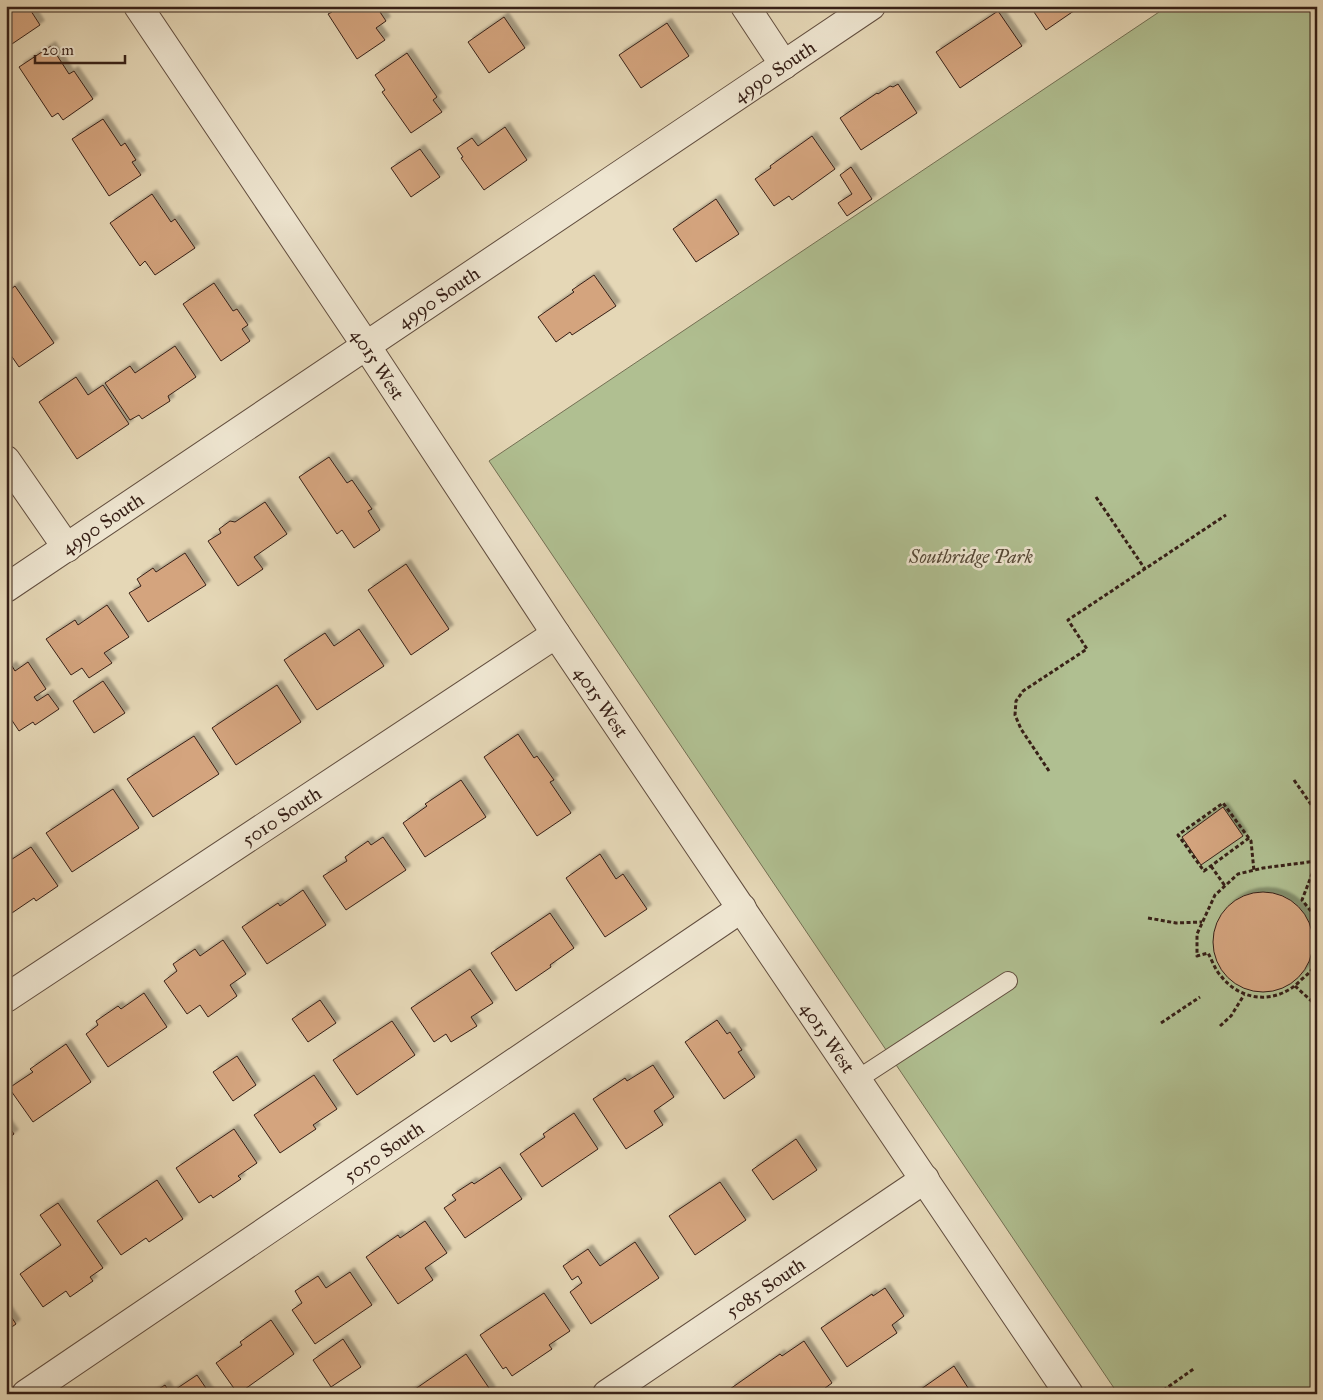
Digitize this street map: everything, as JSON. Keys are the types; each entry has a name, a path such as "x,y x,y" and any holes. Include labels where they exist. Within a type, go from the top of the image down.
{"street":[{"name":"4015 West","path":"138,6 367,346 556,634 1069,1394"},
{"path":"745,6 784,65"},
{"name":"4990 South","path":"6,588 871,6"},
{"path":"6,460 67,548"},
{"name":"5010 South","path":"6,998 556,634"},
{"name":"5050 South","path":"26,1394 742,908"},
{"name":"5085 South","path":"606,1394 925,1179"}],"lane":[{"path":"858,1079 1008,981"}],"path":[{"path":"1096,497 1144,569"},
{"path":"1049,771 1021,729 1015,715 1016,702 1023,691 1087,650 1068,620 1226,515"},
{"path":"1294,780 1317,813"},
{"path":"1248,838 1204,871 1178,835 1223,803 1251,841 1254,870"},
{"path":"1317,926 1314,915 1302,900 1317,861 1238,874 1215,895 1197,934 1197,956 1208,953 1220,976 1234,989 1244,995 1268,998 1292,990 1316,966 1317,959"},
{"path":"1211,866 1225,886"},
{"path":"1148,918 1176,923 1202,922"},
{"path":"1296,986 1317,1006"},
{"path":"1220,1026 1231,1016 1244,995"},
{"path":"1161,1023 1200,997"},
{"path":"1158,1394 1195,1368"}],"green space":[{"name":"Southridge Park","path":"1168,6 1317,6 1317,1394 1118,1394 489,461"}],"building":[{"path":"6,6 39,6 31,11 40,25 6,48"},
{"path":"328,6 376,6 386,21 376,28 385,40 357,59 328,14 332,12"},
{"path":"1030,6 1081,6 1046,30"},
{"path":"998,11 1022,46 960,88 936,52"},
{"path":"504,17 525,48 489,73 468,42"},
{"path":"667,23 689,56 641,88 619,55"},
{"path":"51,46 69,74 74,71 93,99 63,120 58,113 52,117 19,67"},
{"path":"407,53 437,97 433,100 442,112 411,133 382,92 385,90 375,75"},
{"path":"898,84 917,113 861,150 840,118 877,93"},
{"path":"103,119 121,146 125,143 136,160 132,162 141,175 109,196 72,139"},
{"path":"505,127 527,160 484,190 461,158 463,157 457,148 472,138 478,146"},
{"path":"812,136 835,169 792,200 789,196 774,206 755,179"},
{"path":"420,149 440,177 411,197 391,168"},
{"path":"851,167 872,199 847,216 838,203 852,194 840,175"},
{"path":"152,194 171,222 175,219 195,248 155,275 145,261 140,266 110,223"},
{"path":"716,199 739,234 696,262 673,229"},
{"path":"594,275 616,306 572,335 570,332 556,342 538,317 574,292 572,290"},
{"path":"214,283 233,311 237,309 248,325 242,329 250,341 221,361 183,304"},
{"path":"15,286 54,343 19,367 6,348 6,293"},
{"path":"175,346 196,377 168,396 170,401 142,419 139,415 130,420 105,383 130,366 135,373"},
{"path":"76,377 88,395 103,385 129,424 77,459 39,402"},
{"path":"329,457 347,483 352,480 372,509 368,511 380,530 354,548 342,530 337,534 299,477"},
{"path":"265,502 287,534 254,557 263,569 238,586 208,541 221,533 219,529 230,521 235,522"},
{"path":"185,553 206,585 148,622 129,593 141,586 137,579 153,568 156,572"},
{"path":"406,564 449,629 411,655 368,590"},
{"path":"107,605 129,637 104,653 112,663 89,678 82,668 71,675 46,639 75,620 78,625"},
{"path":"359,629 384,666 317,710 284,660 325,633 334,646"},
{"path":"28,662 46,689 34,697 37,701 48,694 59,709 35,725 33,722 19,731 11,719 6,722 6,670 12,666 15,671"},
{"path":"103,681 125,713 94,733 73,701"},
{"path":"277,685 301,722 236,765 212,728"},
{"path":"518,734 534,758 537,756 554,780 550,782 571,813 537,836 484,757"},
{"path":"194,736 219,774 153,817 127,779"},
{"path":"461,780 486,817 425,857 403,823 427,806 425,804"},
{"path":"113,789 139,828 72,872 46,833"},
{"path":"1223,807 1243,836 1201,865 1182,837"},
{"path":"383,837 406,870 346,910 323,876 347,861 345,857 368,841 371,845"},
{"path":"31,847 58,886 36,901 34,898 6,917 6,863"},
{"path":"600,854 616,879 623,874 647,909 605,937 566,878"},
{"path":"303,890 326,925 267,964 242,927 278,903 280,906"},
{"path":"1263,892 1273,893 1291,900 1305,914 1312,932 1312,952 1305,970 1291,984 1273,991 1263,992 1253,991 1235,984 1221,970 1214,952 1213,942 1214,932 1221,914 1235,900 1253,893"},
{"path":"550,913 574,948 550,965 551,967 516,991 491,953"},
{"path":"223,940 246,974 230,985 237,996 208,1017 200,1005 187,1014 164,981 177,971 173,964 195,949 200,956"},
{"path":"470,969 493,1003 471,1017 477,1026 451,1042 446,1034 434,1042 411,1008"},
{"path":"144,993 167,1027 108,1067 86,1034 98,1025 96,1021 118,1006 121,1009"},
{"path":"320,1000 336,1023 308,1042 292,1019"},
{"path":"717,1020 727,1034 730,1032 742,1050 738,1052 755,1077 724,1099 685,1042"},
{"path":"392,1021 415,1055 357,1095 333,1060"},
{"path":"66,1044 91,1082 33,1122 9,1088 33,1072 30,1069"},
{"path":"237,1056 256,1085 233,1101 213,1072"},
{"path":"653,1065 674,1097 654,1111 663,1125 626,1149 593,1099 625,1078 627,1081"},
{"path":"314,1075 337,1109 313,1125 316,1129 280,1153 254,1115"},
{"path":"574,1113 598,1149 542,1187 520,1154 545,1137 543,1134"},
{"path":"6,1123 14,1134 6,1140"},
{"path":"234,1129 257,1163 238,1176 241,1179 213,1198 211,1195 199,1203 176,1168"},
{"path":"796,1139 817,1170 773,1200 752,1170"},
{"path":"500,1167 522,1199 465,1238 444,1208 456,1200 452,1195 472,1182 474,1184"},
{"path":"157,1180 183,1219 149,1242 146,1238 121,1255 97,1221"},
{"path":"720,1182 746,1220 695,1255 669,1216"},
{"path":"58,1203 103,1268 90,1277 93,1281 70,1297 66,1291 43,1307 20,1274 61,1245 40,1215"},
{"path":"425,1221 447,1253 425,1268 433,1280 398,1304 366,1257 398,1235 400,1238"},
{"path":"635,1242 659,1278 591,1324 570,1292 582,1283 578,1276 572,1280 563,1266 588,1249 600,1266"},
{"path":"350,1272 372,1305 315,1344 292,1310 302,1303 295,1291 318,1276 326,1288"},
{"path":"885,1288 904,1316 892,1325 897,1333 847,1367 821,1328 872,1294 873,1296"},
{"path":"544,1293 570,1331 549,1345 552,1349 512,1376 506,1367 503,1369 480,1335"},
{"path":"6,1309 16,1324 6,1331"},
{"path":"271,1320 294,1354 238,1394 216,1363 242,1345 240,1342"},
{"path":"343,1339 361,1367 331,1387 313,1360"},
{"path":"804,1341 832,1383 817,1394 733,1394 730,1389 780,1354 782,1356"},
{"path":"466,1354 491,1391 487,1394 408,1394"},
{"path":"954,1366 972,1394 914,1394"},
{"path":"197,1375 210,1394 151,1394 165,1385 170,1393"}]}
